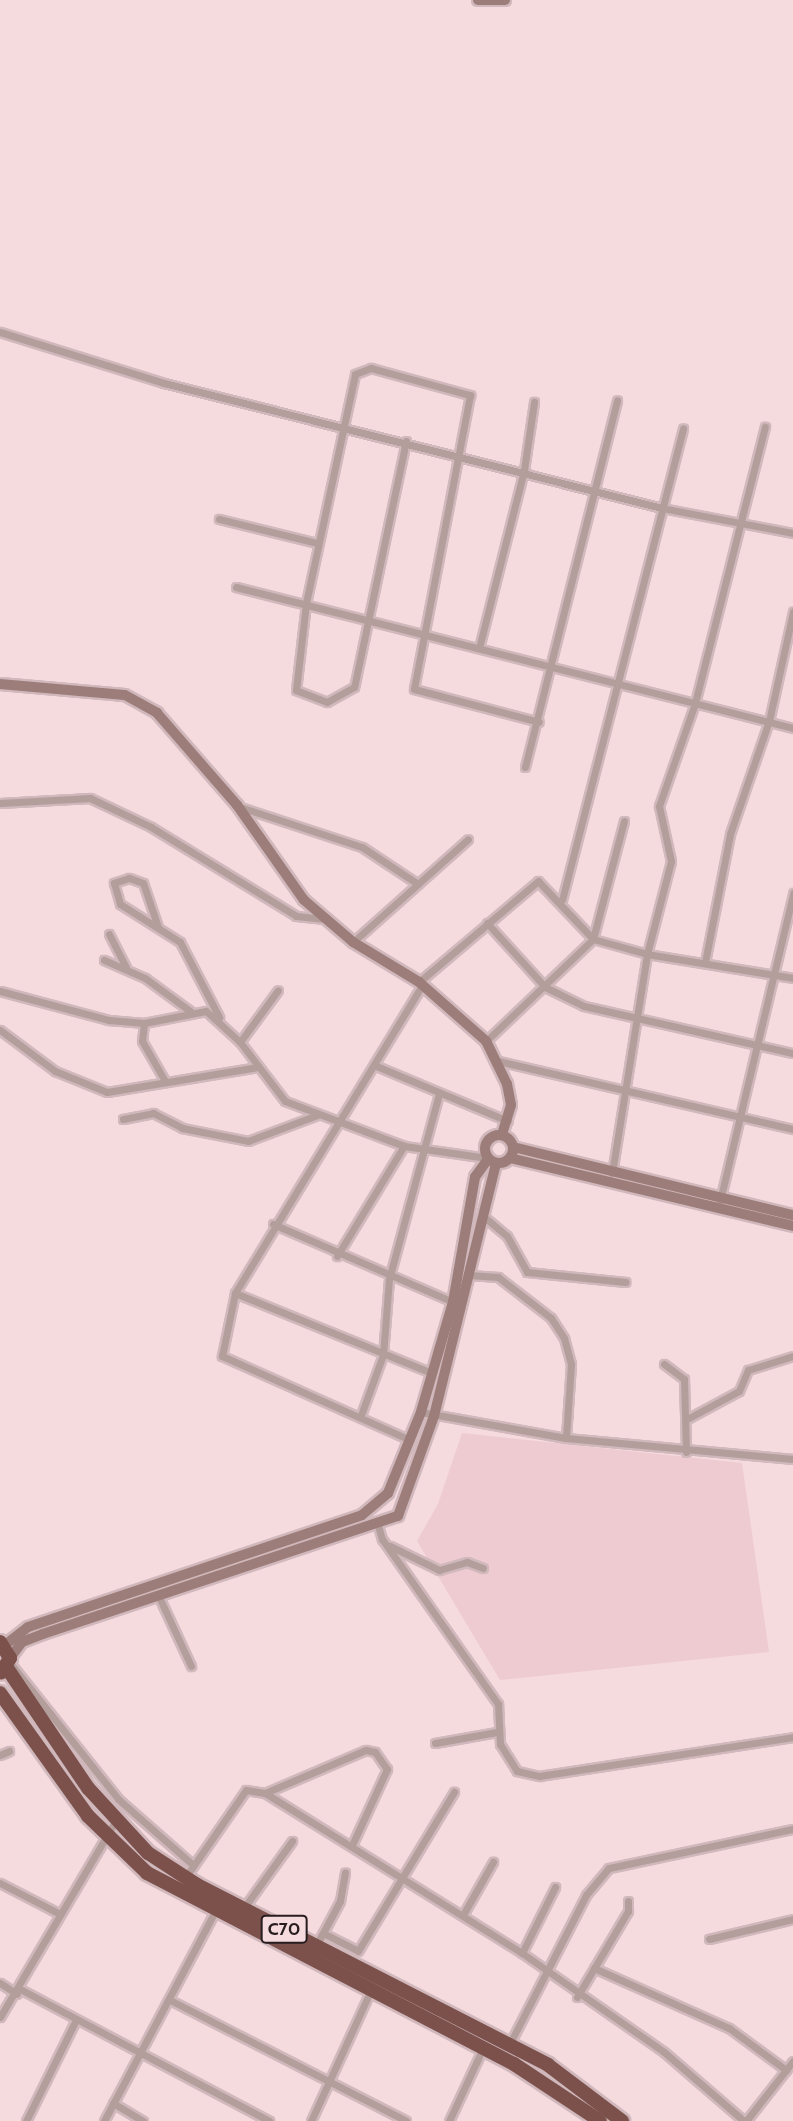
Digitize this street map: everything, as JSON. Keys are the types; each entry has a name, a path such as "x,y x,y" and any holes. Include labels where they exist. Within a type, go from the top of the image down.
{"highway":[{"name":"C70","path":"5,1658 115,1822 184,1878 243,1909 319,1939 491,2036 506,2052 600,2121"},
{"name":"C70","path":"0,1693 104,1835 147,1873 214,1913 482,2049 506,2052 548,2065 622,2121"}],"main road":[{"path":"478,0 505,0"},
{"path":"0,684 108,692 140,702 168,724 237,805 325,919 353,942 420,983 486,1041 498,1061 511,1105 502,1135 486,1144 490,1160 483,1216 434,1416 410,1496 398,1516 313,1545 276,1550 28,1627 5,1658"},
{"path":"502,1135 513,1147 612,1172 793,1226"},
{"path":"510,1158 513,1147"},
{"path":"5,1658 22,1642 159,1597 276,1550 307,1532 374,1506 388,1493 421,1412 453,1302 475,1177 490,1160 510,1158 720,1203 793,1215"}],"street":[{"path":"0,332 164,383 345,424 662,508 793,533"},
{"path":"406,441 365,615 354,687 327,702 305,697 293,681 317,543 355,374 371,368 471,396 464,454 421,632 414,689 539,722"},
{"path":"525,767 539,722 551,665 597,491 617,400"},
{"path":"479,648 524,470 534,402"},
{"path":"612,1172 629,1091 647,954 671,861 659,806 695,703 736,523 765,427"},
{"path":"562,900 622,682 683,428"},
{"path":"219,519 317,543"},
{"path":"236,587 365,615 479,648 622,682 793,728"},
{"path":"705,962 730,834 769,722 793,612"},
{"path":"0,803 90,798 151,827 296,916 325,919"},
{"path":"237,805 362,847 418,884"},
{"path":"486,1041 593,939 624,821"},
{"path":"353,942 468,839"},
{"path":"158,927 143,883 128,878 114,883 120,904 158,927 190,954 224,1027"},
{"path":"410,1440 361,1415 222,1356 235,1293 273,1224 374,1065 420,983 533,881 562,900 593,939 647,954 793,978"},
{"path":"720,1203 792,898"},
{"path":"487,923 545,987 584,1006 793,1053"},
{"path":"109,934 127,967"},
{"path":"104,960 127,967 190,1011"},
{"path":"240,1042 278,990"},
{"path":"0,991 144,1023 190,1011 214,1014 240,1042 285,1101 404,1146 490,1160"},
{"path":"144,1023 142,1041 166,1081"},
{"path":"0,1030 55,1070 93,1088 125,1093 166,1081 258,1068"},
{"path":"498,1061 793,1129"},
{"path":"374,1065 508,1121"},
{"path":"361,1415 383,1355 389,1279 421,1149 439,1094"},
{"path":"123,1119 153,1113 182,1128 248,1140 318,1114"},
{"path":"337,1256 404,1146"},
{"path":"483,1216 507,1236 527,1272 625,1282"},
{"path":"273,1224 389,1279 453,1302"},
{"path":"468,1275 498,1277 551,1318 564,1338 571,1364 566,1438"},
{"path":"235,1293 432,1373"},
{"path":"687,1419 739,1391 748,1370 793,1356"},
{"path":"664,1364 684,1380 686,1452"},
{"path":"421,1412 566,1438 686,1452 793,1459"},
{"path":"377,1522 389,1546 498,1704 497,1732 517,1771 538,1776 793,1737"},
{"path":"389,1546 439,1570 467,1562 483,1568"},
{"path":"159,1597 191,1666"},
{"path":"5,1658 118,1798 193,1865"},
{"path":"435,1743 497,1732"},
{"path":"265,1793 366,1749 375,1752 387,1769 352,1844"},
{"path":"0,1755 9,1751"},
{"path":"184,1878 246,1790 265,1793 352,1844 404,1881 464,1913 522,1953 577,1997 664,2052 745,2121 793,2062"},
{"path":"345,1872 340,1901 319,1939 358,1951 404,1881 454,1792"},
{"path":"0,2017 18,1992 58,1913 104,1835 115,1822"},
{"path":"506,2052 544,1972 586,1895 609,1868 793,1829"},
{"path":"243,1909 292,1841"},
{"path":"464,1913 492,1862"},
{"path":"0,1883 58,1913"},
{"path":"522,1953 555,1887"},
{"path":"577,1997 628,1911 628,1901"},
{"path":"104,2121 143,2052 214,1913"},
{"path":"709,1939 793,1919"},
{"path":"594,1968 729,2028 786,2070"},
{"path":"0,1983 75,2022 143,2052 269,2121"},
{"path":"311,2121 332,2083 370,1993"},
{"path":"170,2000 406,2121"},
{"path":"26,2121 75,2022"},
{"path":"449,2121 482,2049 491,2036"},
{"path":"113,2103 143,2121"}],"shaded area":[{"path":"462,1433 742,1463 769,1652 500,1680 417,1541 438,1504"}]}
